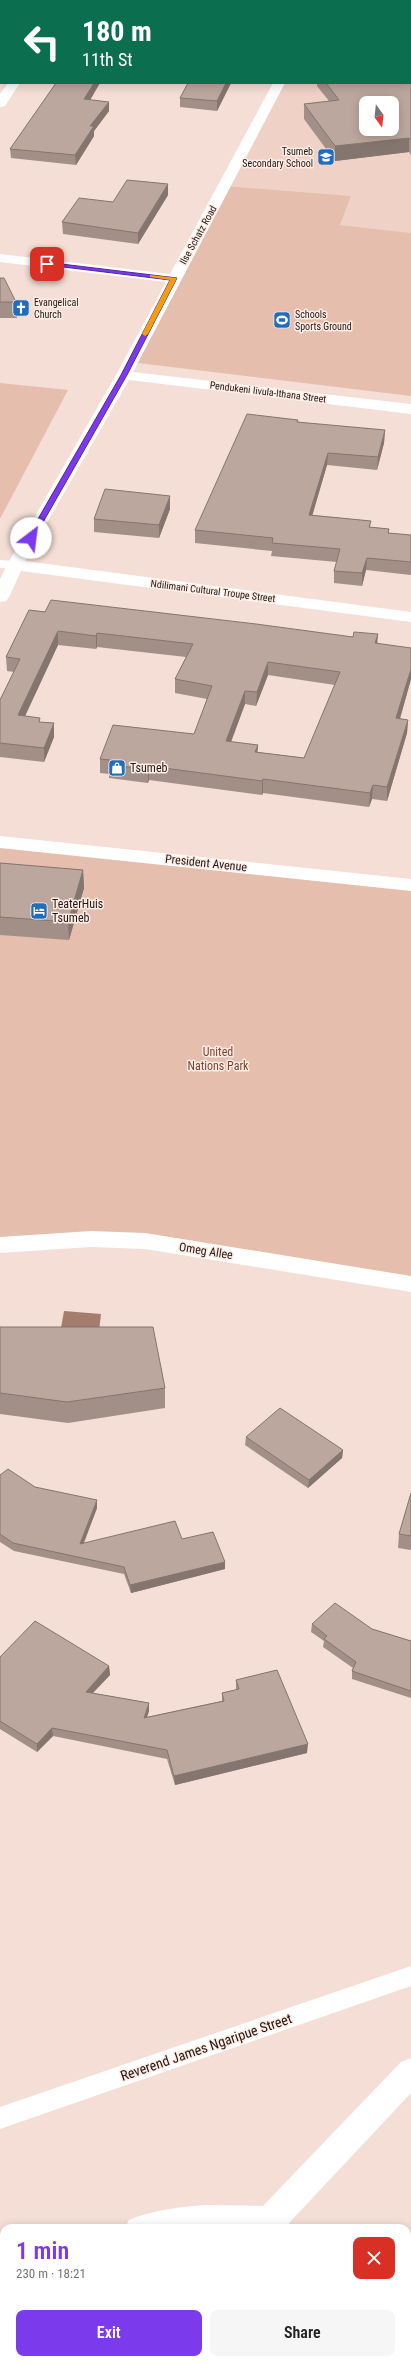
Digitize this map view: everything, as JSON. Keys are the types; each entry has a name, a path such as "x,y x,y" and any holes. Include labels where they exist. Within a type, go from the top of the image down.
{"street":[{"path":"0,103 13,84"},
{"name":"Ilse Schatz Road","path":"0,597 8,564 124,375 174,278 226,186 278,84"},
{"path":"0,258 174,278"},
{"name":"Pendukeni Iivula-Ithana Street","path":"124,375 411,409"},
{"name":"Ndilimani Cultural Troupe Street","path":"8,564 411,617"},
{"name":"President Avenue","path":"0,842 411,885"},
{"name":"Omeg Allee","path":"0,1245 65,1238 123,1239 411,1284"},
{"path":"274,2223 411,2072"}],"lane":[{"name":"Reverend James Ngaripue Street","path":"0,2118 411,1976"},
{"path":"150,2224 164,2220 222,2215 274,2223"}],"shaded area":[{"name":"Tsumeb Secondary School","path":"278,84 411,84 411,233 340,225 351,196 226,186"},
{"path":"64,1311 101,1314 99,1331 61,1328"}],"green space":[{"name":"Schools Sports Ground","path":"226,186 351,196 340,225 411,233 411,396 130,362"},
{"path":"0,383 68,390 0,519"},
{"name":"United Nations Park","path":"0,842 411,885 411,1286 116,1238 0,1248"}],"building":[{"path":"55,84 93,84 84,99 109,102 90,126 94,126 75,155 10,149"},
{"path":"187,84 226,84 217,101 180,98"},
{"path":"327,84 411,84 411,140 409,138 335,146 304,104 339,100"},
{"path":"127,180 168,184 138,233 62,222 79,198 113,202"},
{"path":"0,278 4,278 16,302 0,302"},
{"path":"247,414 298,420 297,422 385,430 378,457 328,453 309,515 371,521 369,527 389,529 388,533 411,535 411,562 367,558 362,573 334,571 340,549 272,543 273,538 195,530"},
{"path":"105,489 170,496 159,525 94,519"},
{"path":"51,600 353,637 354,632 378,634 375,643 411,648 411,669 396,718 408,720 387,787 373,785 370,793 149,766 148,769 109,765 110,760 100,759 113,725 194,734 212,686 175,679 193,644 97,633 96,636 58,631 18,715 40,718 39,722 54,723 44,748 0,743 0,700 20,659 6,657 29,610 45,612","holes":["268,662 340,672 304,758 255,752 258,745 226,741 245,691 257,692"]},
{"name":"TeaterHuis Tsumeb","path":"0,863 83,870 68,922 0,917"},
{"path":"0,1327 153,1327 165,1388 67,1402 0,1393"},
{"path":"280,1408 343,1450 309,1480 246,1437"},
{"path":"8,1469 35,1487 97,1500 80,1544 175,1521 182,1539 213,1532 225,1562 130,1585 124,1567 13,1543 0,1534 0,1475"},
{"path":"411,1493 411,1536 399,1534"},
{"path":"335,1603 372,1629 411,1641 411,1691 352,1671 356,1662 324,1639 327,1636 312,1624"},
{"path":"35,1621 109,1666 86,1692 149,1703 144,1718 224,1701 222,1693 239,1689 236,1680 277,1670 308,1744 174,1776 167,1750 52,1728 37,1744 0,1721 0,1657"}],"slow traffic":[{"path":"145,334 174,278 152,276"}],"place":[{"name":"Tsumeb Secondary School","path":"326,157"},
{"name":"Evangelical Church","path":"21,308"},
{"name":"Schools Sports Ground","path":"282,320"},
{"name":"Tsumeb","path":"117,768"},
{"name":"TeaterHuis Tsumeb","path":"39,911"}],"route":[{"path":"31,538 124,375 174,278 47,264"}]}
